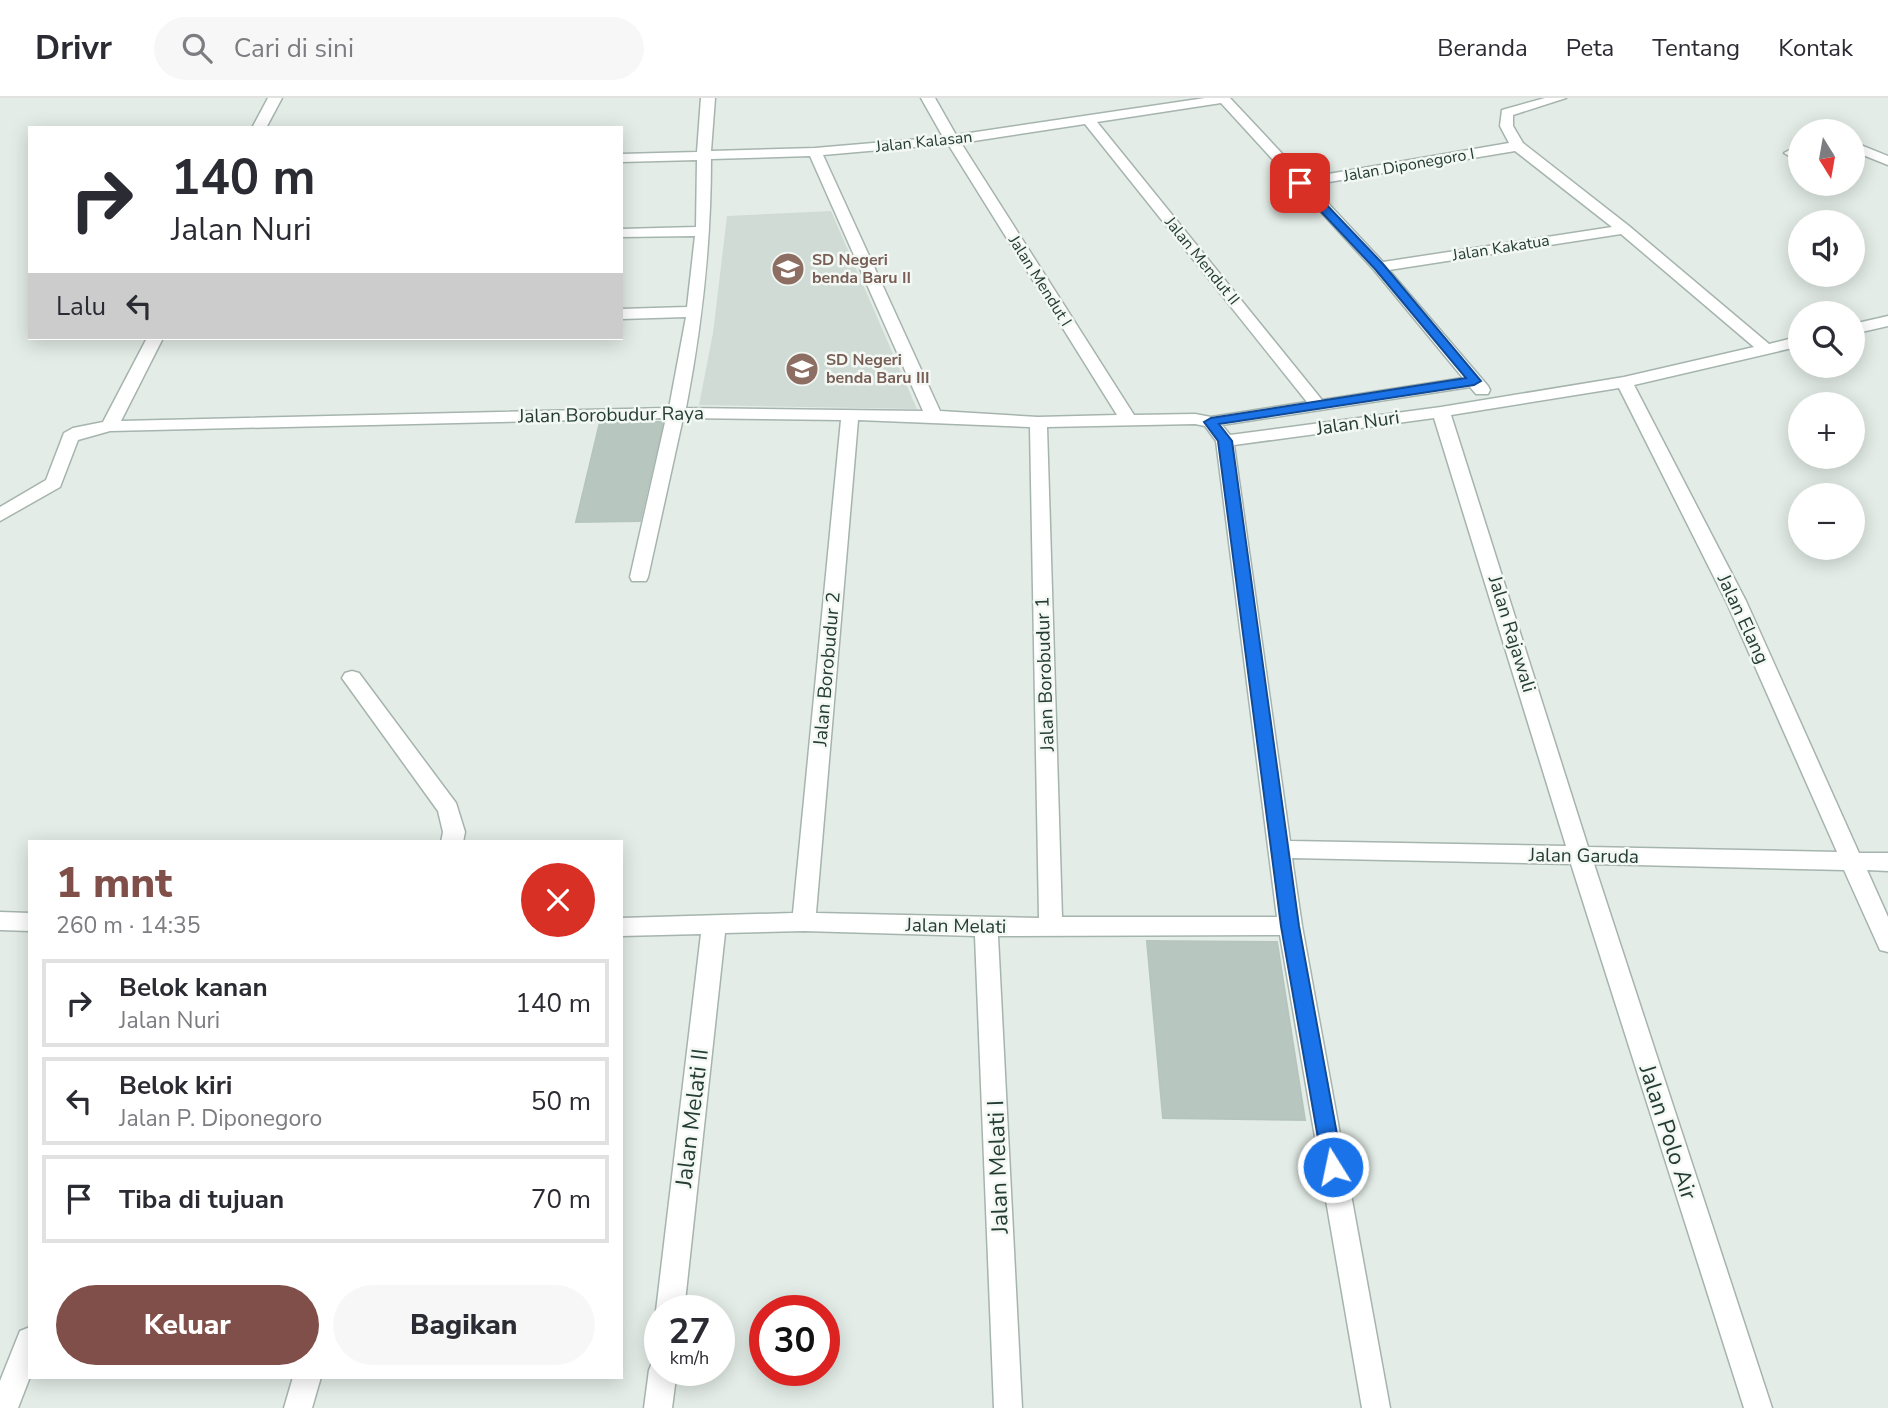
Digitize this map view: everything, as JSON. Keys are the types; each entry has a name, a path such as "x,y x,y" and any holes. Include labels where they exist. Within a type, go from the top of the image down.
{"street":[{"path":"260,126 275,98"},
{"path":"639,576 676,413 692,312 703,231 702,156 708,98"},
{"name":"Jalan Mendut I","path":"928,98 951,140 1129,421"},
{"path":"1224,98 1379,267 1491,403"},
{"name":"Jalan Kalasan","path":"623,158 815,152 951,140 1224,98"},
{"path":"1559,98 1507,113 1504,121 1518,146 1624,229 1766,349"},
{"name":"Jalan Mendut II","path":"1087,118 1317,404"},
{"name":"Jalan Diponegoro I","path":"1300,183 1518,146"},
{"path":"815,152 934,416"},
{"path":"1866,152 1888,161"},
{"name":"Jalan Kakatua","path":"1379,267 1624,229"},
{"path":"623,233 703,231"},
{"path":"623,314 692,312"},
{"path":"1865,326 1888,321"},
{"path":"110,426 154,340"},
{"name":"Jalan Nuri","path":"1225,441 1441,412 1624,382 1788,344"},
{"name":"Jalan Nuri","path":"1211,422 1474,381"},
{"name":"Jalan Elang","path":"1624,382 1736,601 1888,943"},
{"name":"Jalan Rajawali","path":"1441,412 1581,856"},
{"name":"Jalan Borobudur Raya","path":"0,515 54,483 71,437 79,432 110,426 676,413 934,416 1038,422 1195,419 1211,422"},
{"name":"Jalan Borobudur 2","path":"804,922 850,416"},
{"name":"Jalan Borobudur 1","path":"1038,422 1051,926"},
{"path":"1211,422 1225,441 1290,926 1376,1408"},
{"path":"352,678 448,808 454,832 452,840"},
{"name":"Jalan Garuda","path":"1280,849 1888,862"},
{"name":"Jalan Polo Air","path":"1581,856 1758,1408"},
{"path":"0,921 28,922"},
{"name":"Jalan Melati","path":"623,927 804,922 986,927 1290,926"},
{"name":"Jalan Melati II","path":"672,1295 714,925"},
{"name":"Jalan Melati I","path":"986,927 1008,1408"},
{"path":"4,1408 28,1346"},
{"path":"298,1408 306,1379"},
{"path":"658,1408 661,1386"}],"shaded area":[{"path":"831,211 917,409 699,405 713,333 727,216"}],"building":[{"path":"600,422 663,422 640,521 576,522"},
{"path":"1147,941 1277,942 1305,1120 1163,1118"}],"place":[{"name":"SD Negeri benda Baru II","path":"788,269"},
{"name":"SD Negeri benda Baru III","path":"802,369"}],"route":[{"path":"1300,183 1379,267 1474,381 1211,422 1225,441 1290,926 1333,1167"}]}
